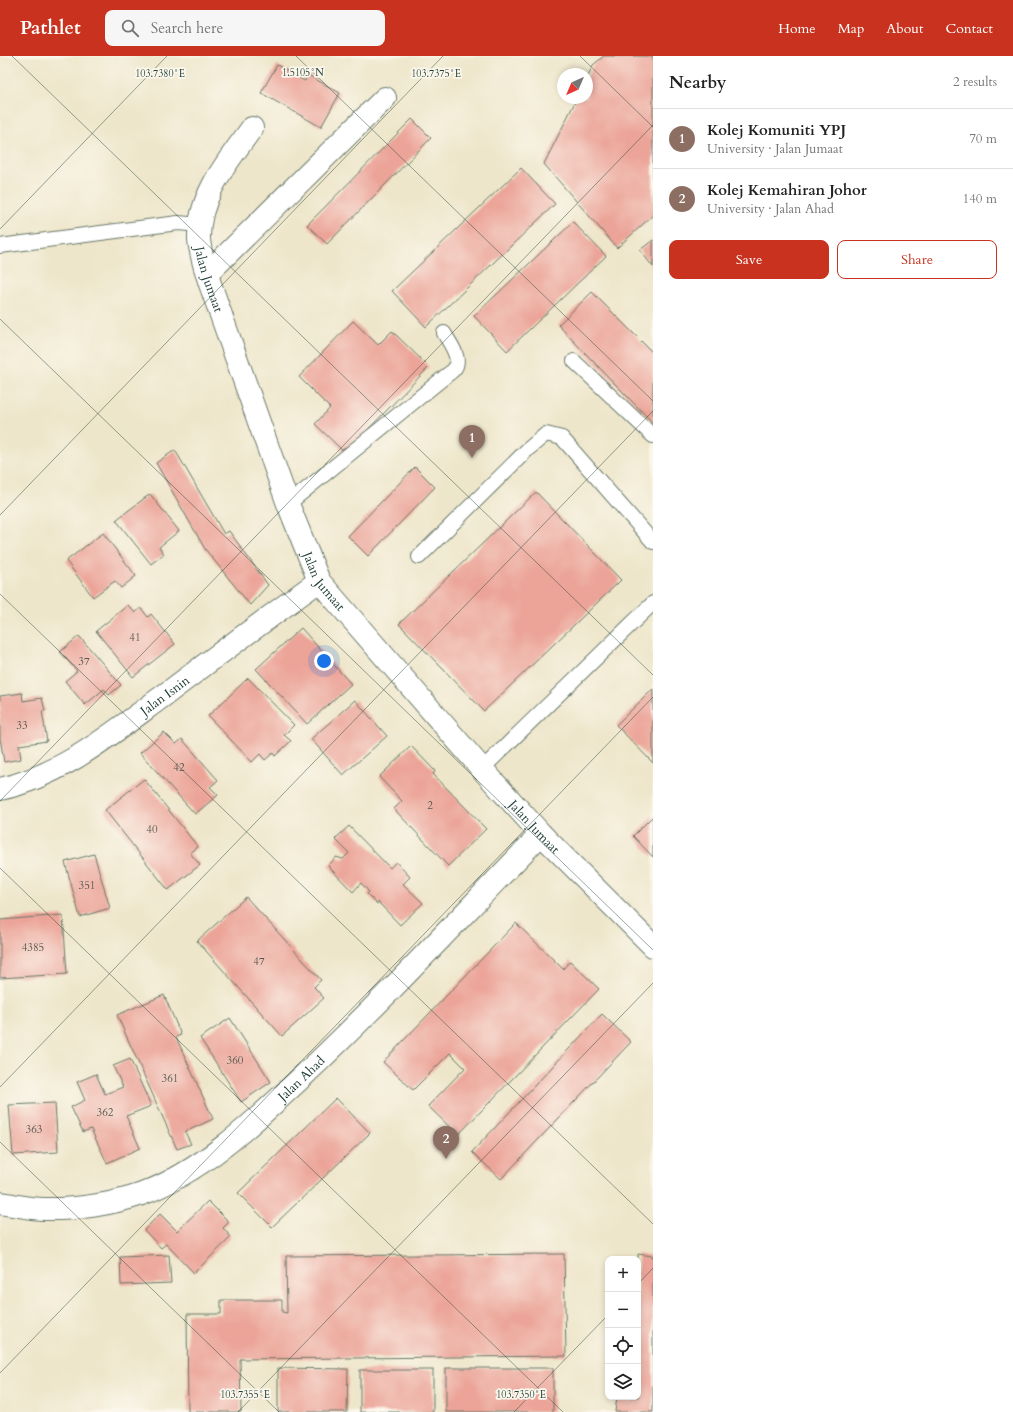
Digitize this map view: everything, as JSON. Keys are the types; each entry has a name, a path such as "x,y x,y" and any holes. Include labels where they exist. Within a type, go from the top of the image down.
{"street":[{"path":"207,274 385,98"},
{"name":"Jalan Jumaat","path":"252,128 217,178 203,209 199,241 207,274 288,504 319,581 482,770 541,834 653,946"},
{"name":"Jalan Isnin","path":"0,789 14,786 54,770 94,746 319,581"},
{"name":"Jalan Ahad","path":"0,1203 44,1209 96,1206 142,1194 190,1171 232,1139 339,1043 541,834"}],"lane":[{"path":"0,246 178,223 200,225"},
{"path":"288,504 442,380 456,367 457,359 444,333"},
{"path":"574,361 653,436"},
{"path":"419,557 527,450 546,434 562,438 653,542"},
{"path":"482,770 653,603"}],"building":[{"path":"604,56 653,56 653,215 617,248 544,164 574,104 593,104 593,68 592,68"},
{"path":"277,65 305,81 308,75 340,93 321,127 261,93"},
{"path":"412,119 431,138 327,244 307,225"},
{"path":"521,168 555,204 426,327 392,291"},
{"path":"573,222 606,256 507,351 474,316"},
{"path":"653,240 653,267 640,250"},
{"path":"592,292 653,353 653,423 558,325"},
{"path":"353,321 378,345 392,331 429,367 345,453 315,424 330,408 299,377"},
{"path":"175,450 224,534 229,531 268,585 250,605 205,549 156,463"},
{"path":"415,467 435,487 368,556 348,536"},
{"path":"536,492 621,580 484,711 399,624"},
{"path":"150,494 179,531 159,547 164,554 151,564 116,520"},
{"path":"103,533 136,576 121,588 115,581 93,597 66,561"},
{"path":"128,605 135,613 141,608 148,617 151,614 175,644 133,677 96,631"},
{"path":"301,628 351,684 307,724 256,669"},
{"path":"79,636 121,685 109,695 104,689 85,705 65,681 77,671 60,652"},
{"path":"248,678 294,725 284,735 291,741 275,756 273,753 265,760 260,754 252,762 208,716"},
{"path":"653,689 653,763 616,725"},
{"path":"22,693 23,701 42,698 45,711 42,711 47,741 19,745 21,759 4,762 0,738 0,696"},
{"path":"355,700 387,736 343,775 311,739"},
{"path":"164,732 176,744 182,739 218,780 210,787 218,795 195,814 140,753"},
{"path":"411,746 435,771 433,774 486,829 448,866 394,809 402,801 379,777"},
{"path":"144,779 198,847 190,853 200,865 168,890 105,810"},
{"path":"653,816 653,857 633,836"},
{"path":"349,826 390,868 396,862 410,877 403,884 423,903 400,925 378,902 377,904 367,894 369,892 361,883 353,892 328,866 336,857 343,859 349,853 335,839"},
{"path":"94,854 110,908 80,917 65,862"},
{"path":"246,897 321,980 314,987 324,998 282,1036 197,941"},
{"path":"63,915 67,974 0,978 0,920"},
{"path":"516,923 563,969 570,961 599,989 458,1135 428,1106 465,1068 450,1053 413,1090 383,1062"},
{"path":"164,995 181,1035 176,1037 213,1119 185,1132 191,1144 177,1149 117,1015"},
{"path":"602,1014 631,1042 501,1179 472,1152"},
{"path":"230,1018 271,1082 241,1102 200,1038"},
{"path":"130,1059 151,1106 126,1116 140,1148 107,1163 91,1129 83,1132 71,1107 85,1100 77,1082 96,1074 105,1094 123,1087 113,1066"},
{"path":"336,1098 370,1133 272,1227 238,1193"},
{"path":"55,1103 58,1152 13,1155 9,1105"},
{"path":"208,1201 229,1222 223,1228 231,1237 194,1273 166,1244 161,1248 144,1230 160,1214 177,1231"},
{"path":"564,1254 566,1356 240,1359 241,1412 188,1412 187,1314 221,1314 221,1300 282,1300 282,1312 287,1313 286,1256"},
{"path":"638,1254 653,1256 653,1412 615,1412 617,1400 641,1400 641,1256 638,1256"},
{"path":"169,1255 171,1283 121,1285 120,1257"},
{"path":"278,1368 348,1369 347,1412 278,1412"},
{"path":"446,1368 553,1368 553,1412 446,1412"},
{"path":"360,1370 433,1370 433,1412 360,1412"}],"place":[{"name":"Kolej Komuniti YPJ","path":"472,458"},
{"name":"Kolej Kemahiran Johor","path":"446,1159"}]}
